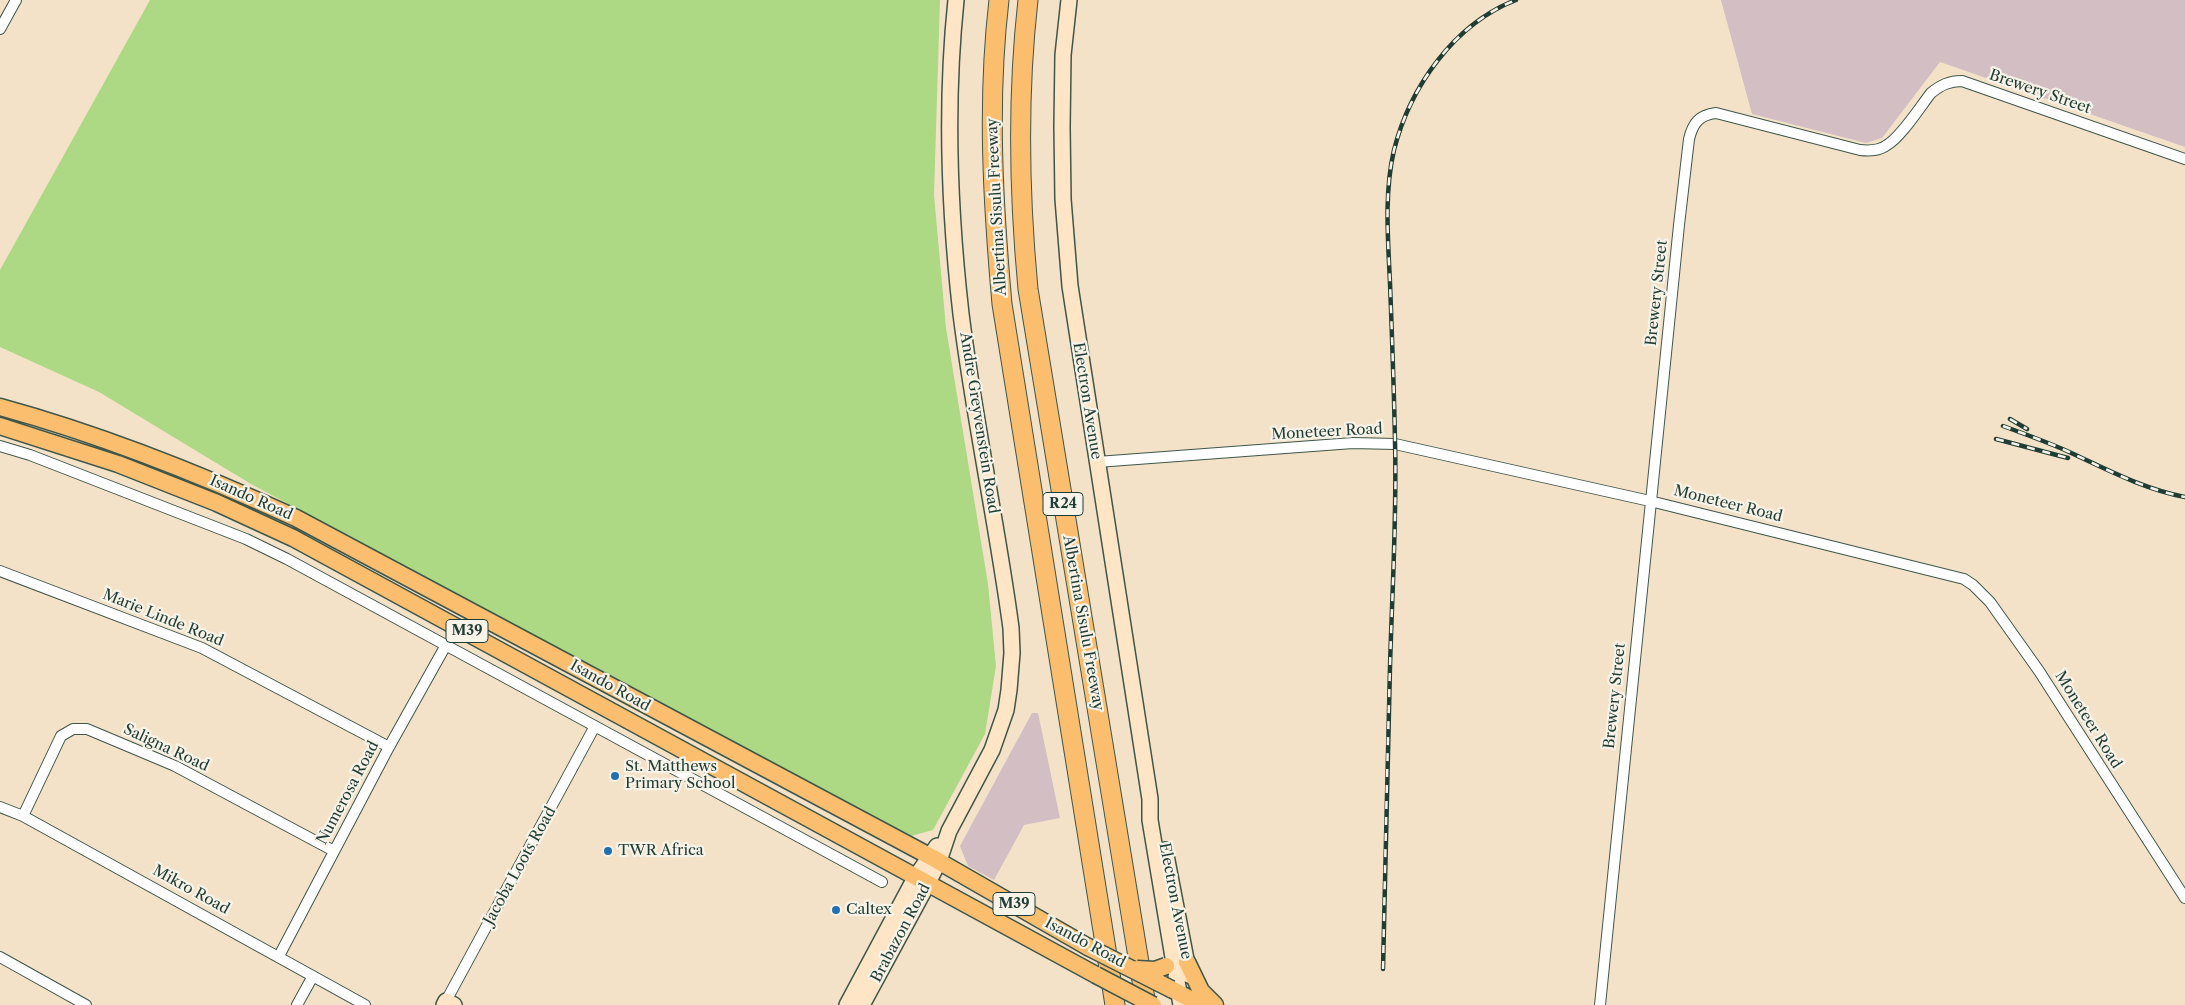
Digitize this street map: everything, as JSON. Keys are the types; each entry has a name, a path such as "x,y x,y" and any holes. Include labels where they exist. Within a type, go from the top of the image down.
{"highway":[{"name":"Albertina Sisulu Freeway","path":"999,0 992,132 994,218 1002,304 1115,1005"},
{"name":"Albertina Sisulu Freeway","path":"1028,0 1022,69 1020,130 1023,236 1028,289 1146,1005"}],"main road":[{"name":"Andre Greyvenstein Road","path":"933,858 981,772 999,731 1009,690 1012,653 1007,596 962,315 953,240 949,133 956,0"},
{"name":"Electron Avenue","path":"1069,0 1063,55 1063,199 1070,286 1150,798 1159,818 1176,963 1187,999"},
{"name":"Isando Road","path":"0,407 83,432 159,460 241,492 296,518 933,858 1088,947 1187,999"},
{"name":"Isando Road","path":"0,426 127,468 217,503 293,538 717,767 921,881 1154,1005"},
{"name":"Brabazon Road","path":"862,1005 933,858"},
{"name":"Brabazon Road","path":"846,1005 921,881"},
{"path":"1130,968 1155,970 1176,963 1215,1005"}],"street":[{"path":"0,29 16,0"},
{"name":"Brewery Street","path":"1600,1005 1650,501 1689,139 1693,125 1702,116 1716,113 1870,151 1881,149 1894,140 1937,88 1953,81 1962,81 2185,160"},
{"name":"Moneteer Road","path":"1097,462 1354,443 1395,444 1650,501 1952,574 1973,585 1990,602 2039,671 2185,898"},
{"path":"0,446 30,455 246,539 446,645 882,882"},
{"name":"Marie Linde Road","path":"0,571 202,648 389,748"},
{"name":"Numerosa Road","path":"279,956 446,645"},
{"name":"Jacoba Loots Road","path":"448,1004 596,726"},
{"name":"Saligna Road","path":"23,816 61,736 73,729 87,729 175,766 334,851"},
{"name":"Mikro Road","path":"0,807 23,816 365,1005"},
{"path":"0,957 86,1005"},
{"path":"297,1005 313,976"}],"shaded area":[{"path":"1721,0 2185,0 2185,147 1940,62 1882,138 1866,143 1752,114"},
{"path":"1032,713 1038,713 1060,818 1024,825 994,880 968,866 960,846"}],"green space":[{"path":"150,0 940,0 934,195 946,328 988,584 996,666 985,734 933,830 911,836 251,484 99,392 0,347 0,270"}],"railway":[{"path":"1383,969 1395,498 1388,216 1391,166 1401,126 1411,103 1423,81 1438,60 1454,41 1473,25 1494,11 1516,0"},
{"path":"2010,419 2027,429"},
{"path":"2003,426 2036,438 2139,484 2185,497"},
{"path":"1996,439 2068,458"}],"place":[{"name":"St. Matthews Primary School","path":"615,776"},
{"name":"TWR Africa","path":"608,851"},
{"name":"Caltex","path":"836,910"}]}
